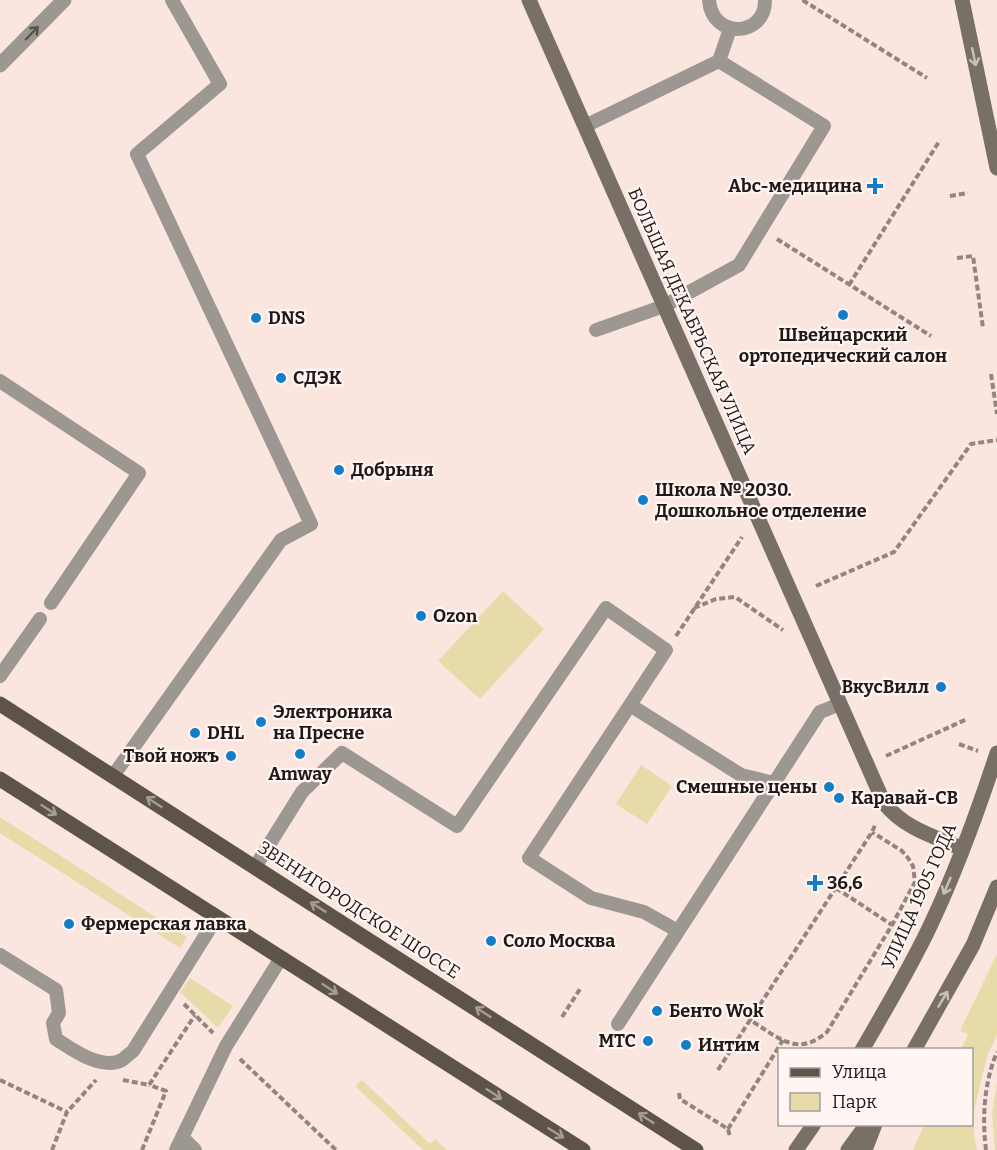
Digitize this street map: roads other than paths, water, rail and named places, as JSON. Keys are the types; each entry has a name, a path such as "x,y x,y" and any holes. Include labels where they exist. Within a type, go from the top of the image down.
{"main road":[{"name":"ЗВЕНИГОРОДСКОЕ ШОССЕ","path":"0,704 696,1150"},
{"path":"0,779 583,1150"}],"street":[{"path":"0,65 64,0"},
{"name":"БОЛЬШАЯ ДЕКАБРЬСКАЯ УЛИЦА","path":"529,0 884,803 906,824 963,849"},
{"path":"962,0 997,168"},
{"name":"УЛИЦА 1905 ГОДА","path":"863,1048 931,924 963,849 997,753"},
{"path":"976,815 987,802 997,800"},
{"path":"915,1048 973,945 997,887"},
{"path":"796,1150 813,1126"},
{"path":"848,1150 866,1126"},
{"path":"865,1150 876,1126"}],"lane":[{"path":"113,776 281,540 311,524 137,154 220,84 172,0"},
{"path":"709,0 710,9 720,24 739,30 757,21 762,13 765,0"},
{"path":"585,126 719,61 730,29"},
{"path":"596,330 664,306 739,265 824,126 719,61"},
{"path":"0,381 139,473 51,603"},
{"path":"255,867 302,792 342,753 457,826 606,608 666,650 529,858 591,898 644,912 678,931"},
{"path":"0,676 40,619"},
{"path":"618,1024 819,712 840,704"},
{"path":"630,705 741,775 774,783"},
{"path":"0,955 56,990 59,1013 53,1023 56,1039 86,1058 109,1063 121,1061 132,1051 217,917"},
{"path":"195,1150 179,1144 226,1046 281,958"}],"place":[{"name":"Abc-медицина","path":"875,186"},
{"name":"Швейцарский ортопедический салон","path":"843,315"},
{"name":"DNS","path":"256,318"},
{"name":"СДЭК","path":"281,378"},
{"name":"Добрыня","path":"339,470"},
{"name":"Школа № 2030. Дошкольное отделение","path":"643,500"},
{"name":"Ozon","path":"421,616"},
{"name":"ВкусВилл","path":"941,687"},
{"name":"Электроника на Пресне","path":"261,722"},
{"name":"DHL","path":"195,733"},
{"name":"Amway","path":"300,754"},
{"name":"Твой ножъ","path":"231,756"},
{"name":"Смешные цены","path":"829,787"},
{"name":"Каравай-СВ","path":"839,798"},
{"name":"36,6","path":"815,883"},
{"name":"Фермерская лавка","path":"69,924"},
{"name":"Соло Москва","path":"491,941"},
{"name":"Бенто Wok","path":"657,1011"},
{"name":"МТС","path":"648,1041"},
{"name":"Интим","path":"686,1045"}]}
